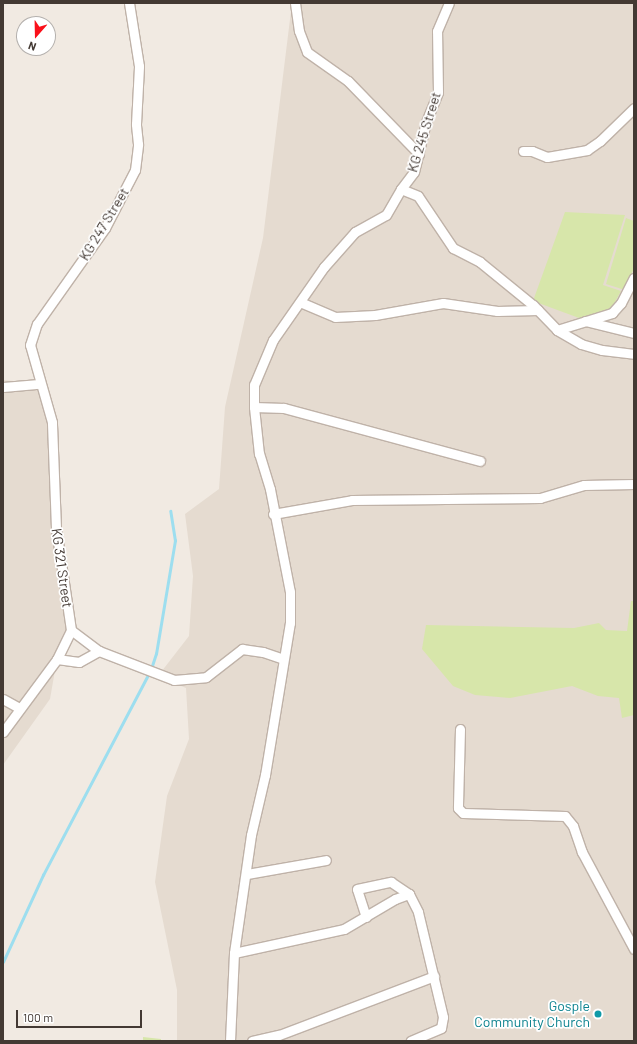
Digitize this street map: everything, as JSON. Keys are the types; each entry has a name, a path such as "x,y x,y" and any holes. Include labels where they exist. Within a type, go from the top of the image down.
{"street":[{"name":"KG 247 Street","path":"39,384 30,345 32,335 105,228 134,170 138,149 136,124 139,66 129,3"},
{"path":"295,3 299,32 307,52 348,80 418,154"},
{"name":"KG 245 Street","path":"230,1041 229,1008 234,953 247,874 251,835 266,767 283,659 288,638 290,592 270,489 259,454 254,407 254,385 273,340 324,267 355,232 386,214 401,189 414,172 426,122 438,92 437,31 449,3"},
{"path":"523,151 532,151 547,157 587,150 600,141 634,108"},
{"path":"401,189 418,196 453,248 480,262 538,310 558,330 581,344 602,350 634,354"},
{"path":"558,330 612,313 621,303 634,278"},
{"path":"300,302 335,317 375,315 443,303 497,311 538,310"},
{"path":"584,321 634,333"},
{"path":"3,387 39,384"},
{"name":"KG 321 Street","path":"39,384 52,422 56,528 72,630"},
{"path":"254,407 284,408 480,461"},
{"path":"274,514 352,500 540,498 591,484 634,484"},
{"path":"3,732 19,708 57,659 72,630 99,650 174,680 195,680 206,677 242,649 252,649 283,659"},
{"path":"57,659 80,662 99,650"},
{"path":"3,699 19,708"},
{"path":"460,729 458,808 463,813 565,816 573,826 582,852 634,949"},
{"path":"247,874 326,860"},
{"path":"366,918 357,889 391,882 409,894 418,912 434,976 443,1023 435,1032 411,1041"},
{"path":"234,953 344,929 366,918 395,899 409,894"},
{"path":"252,1041 278,1035 434,976"}],"shaded area":[{"path":"292,3 634,3 634,1041 177,1041 177,990 155,882 167,796 189,739 186,688 158,676 189,636 193,576 185,514 219,489 225,407 263,238"},
{"path":"3,380 36,383 52,422 56,528 69,622 57,659 50,699 3,765"}],"green space":[{"path":"565,212 625,215 603,285 621,291 610,311 579,318 533,301"},
{"path":"626,218 634,221 634,268 625,290 606,284"},
{"path":"631,601 634,601 634,715 622,718 619,698 598,696 572,686 510,698 475,695 453,686 422,649 426,625 574,628 599,623 606,630 627,631"},
{"path":"143,1037 161,1039 161,1041 143,1041"}],"waterway":[{"path":"151,669 156,654 175,541 170,511"},
{"path":"3,962 43,875 149,673"}],"place":[{"name":"Gosple Community Church","path":"598,1014"}]}
